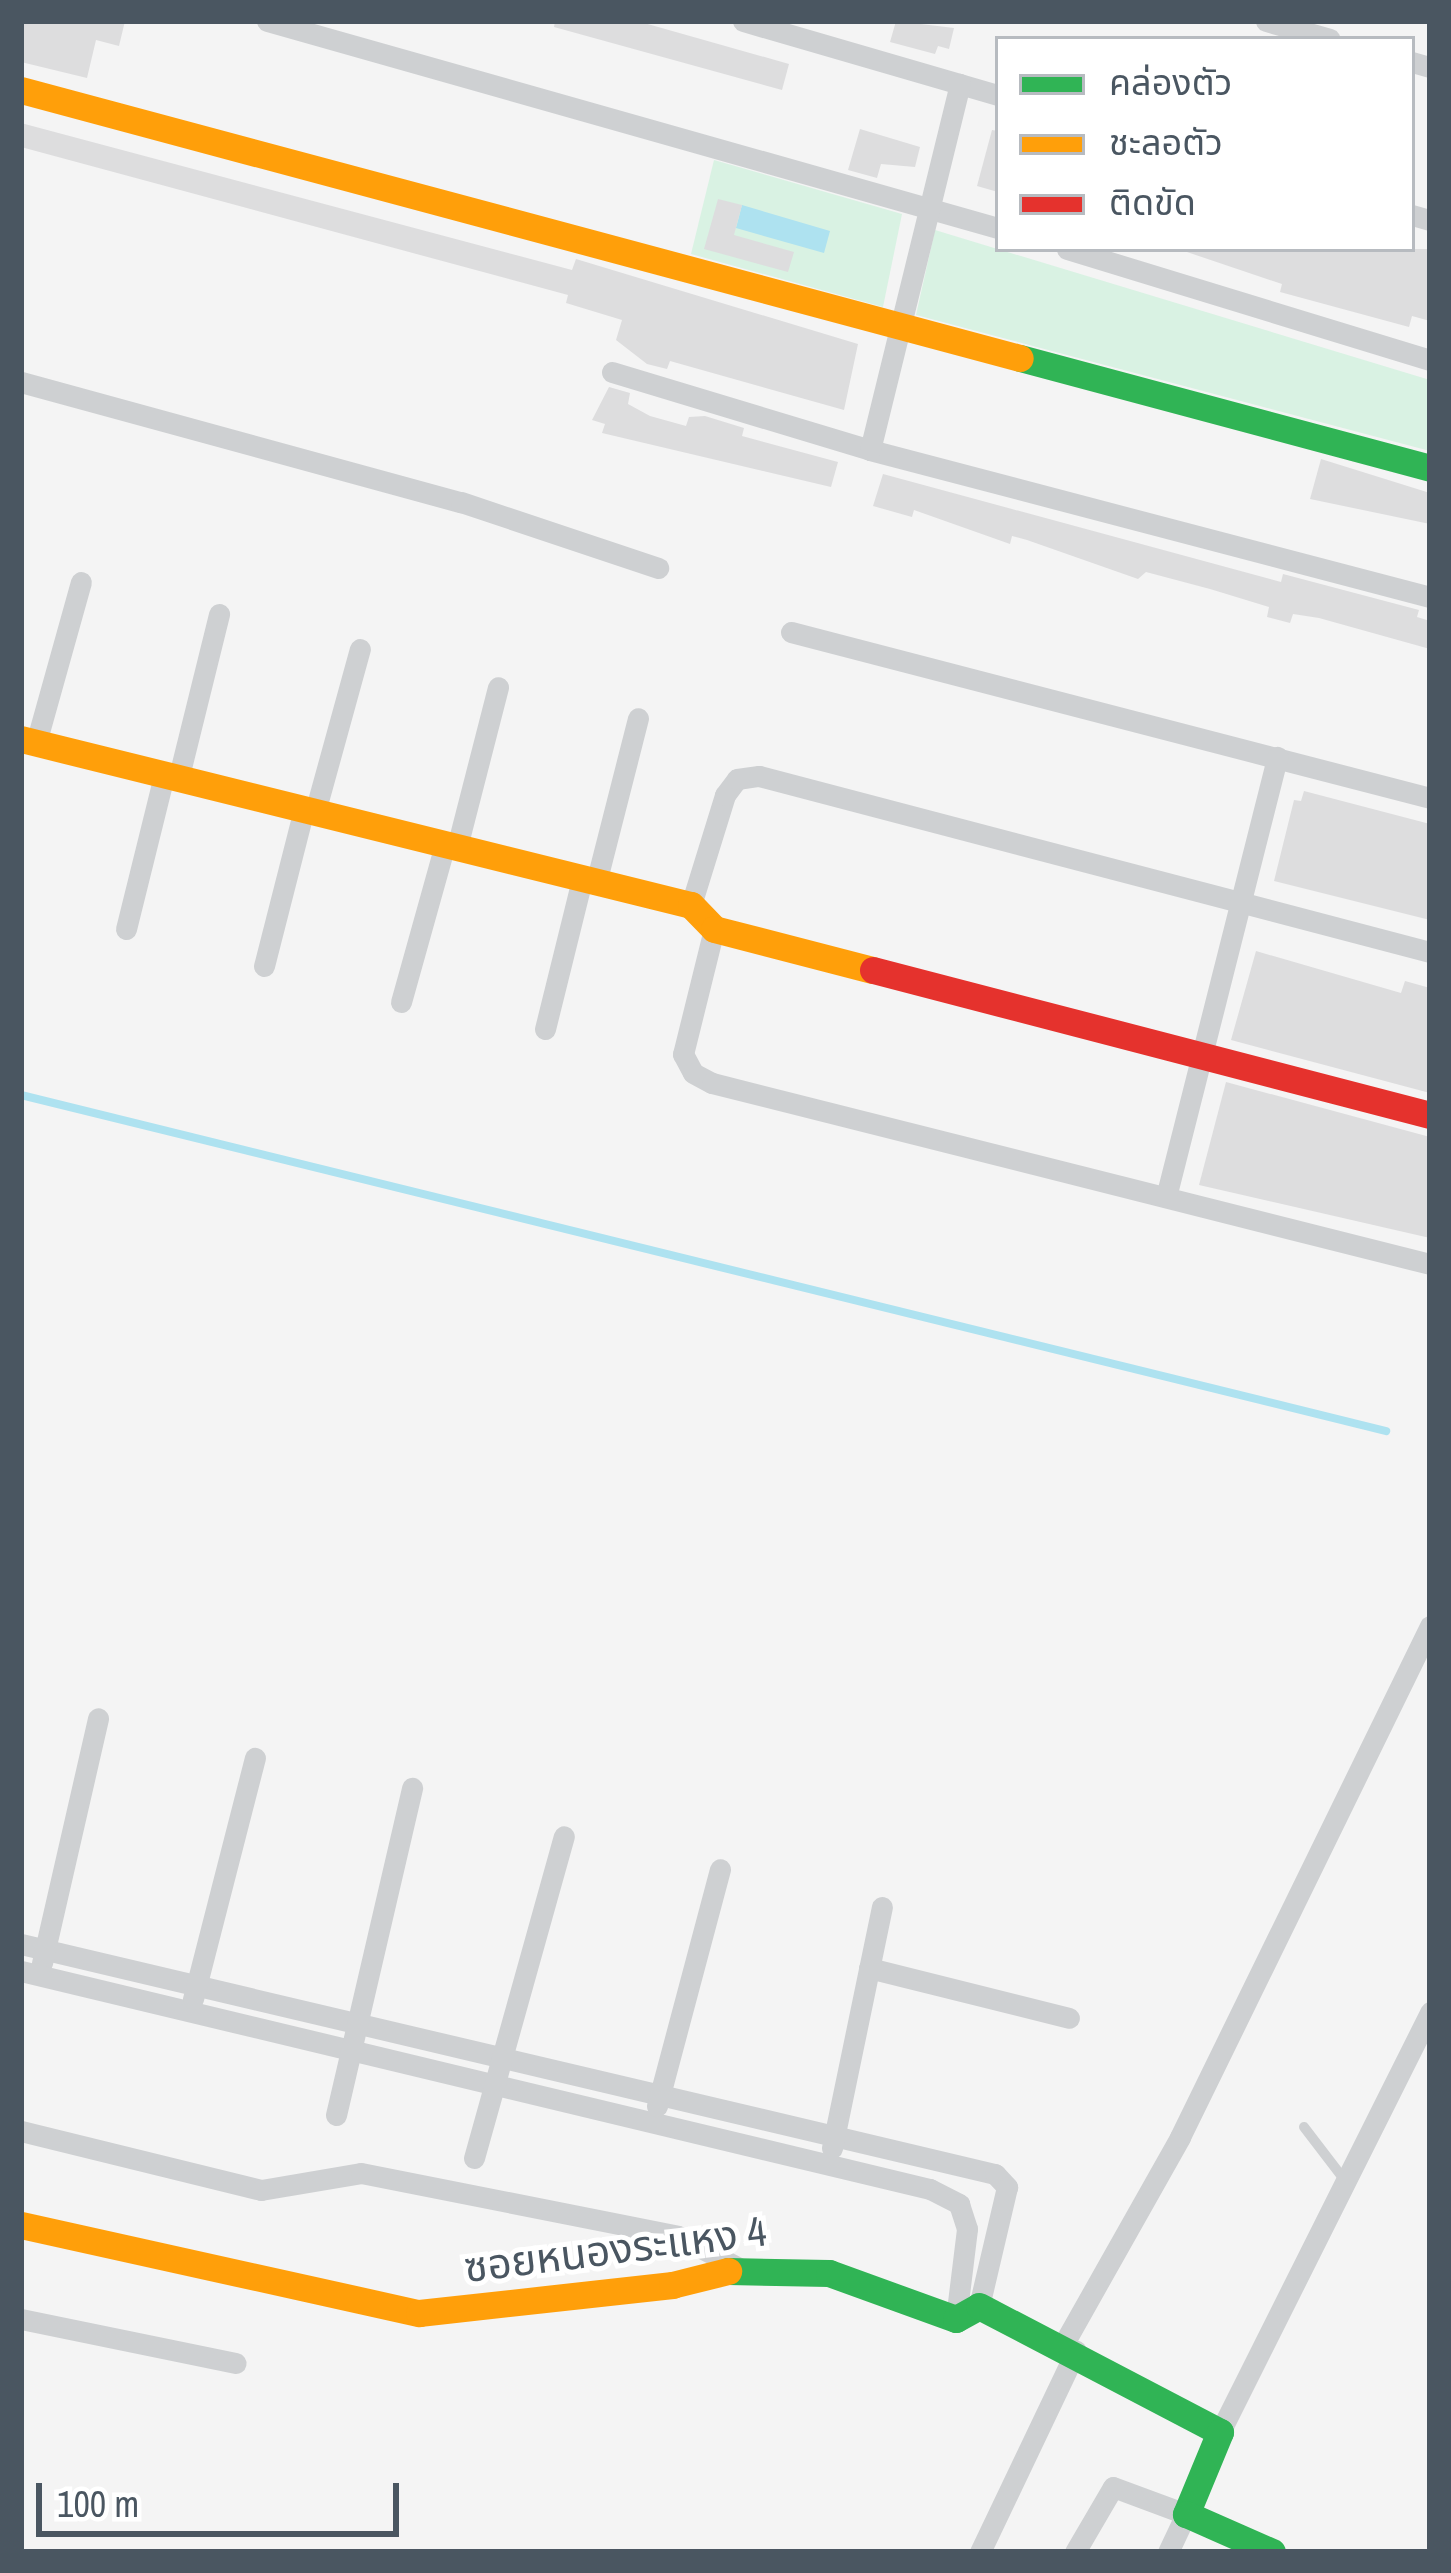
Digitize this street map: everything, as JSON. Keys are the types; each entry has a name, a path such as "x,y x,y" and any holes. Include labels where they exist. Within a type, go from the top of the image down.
{"street":[{"path":"267,21 995,227"},
{"path":"743,21 995,94"},
{"path":"1266,21 1319,36"},
{"path":"870,450 960,84"},
{"path":"21,90 1430,469"},
{"path":"1077,252 1430,360"},
{"path":"612,372 870,450 1430,597"},
{"path":"21,382 461,502 658,568"},
{"path":"81,582 26,745 691,905 714,929 1430,1115"},
{"path":"126,929 219,614"},
{"path":"790,632 1430,798"},
{"path":"264,966 360,649"},
{"path":"401,1002 498,687"},
{"path":"544,1029 638,718"},
{"path":"1166,1197 1205,1058 1277,757"},
{"path":"691,905 725,795 737,779 759,776 1239,906 1430,952"},
{"path":"714,929 683,1054 693,1073 1430,1264"},
{"path":"980,2552 1070,2348 1180,2137 1430,1627"},
{"path":"98,1718 44,1949 30,1973 656,2125 829,2161 959,2204 967,2230 968,2313"},
{"path":"190,2012 255,1758"},
{"path":"336,2115 412,1788"},
{"path":"474,2158 564,1836"},
{"path":"656,2125 658,2096 720,1869"},
{"path":"829,2161 882,1907"},
{"path":"21,1944 972,2167 1007,2187 968,2313"},
{"path":"869,1968 1069,2018"},
{"path":"1168,2552 1220,2432 1430,2012"},
{"path":"21,2131 251,2188 361,2173 678,2236 739,2268"},
{"name":"ซอยหนองระแหง 4","path":"21,2224 418,2313 672,2285 739,2268 829,2273 1070,2348 1220,2432"},
{"path":"21,2319 236,2363"},
{"path":"1075,2552 1113,2488 1270,2552"}],"lane":[{"path":"1304,2127 1348,2184"}],"green space":[{"path":"714,160 902,214 883,307 691,254"},
{"path":"935,230 995,252 1430,380 1430,451 916,315"}],"water":[{"path":"742,205 830,231 824,253 736,228"}],"building":[{"path":"21,21 125,21 119,46 96,40 87,78 21,62"},
{"path":"555,21 637,21 789,64 782,90 554,27"},
{"path":"896,21 954,28 949,49 938,46 935,54 890,42"},
{"path":"21,123 572,270 576,259 858,344 844,410 670,361 667,369 647,364 616,340 622,320 566,303 568,295 21,147"},
{"path":"860,129 920,147 915,167 881,164 877,178 848,170"},
{"path":"992,130 995,130 995,191 977,186"},
{"path":"718,199 742,205 734,235 794,252 788,272 704,249"},
{"path":"1430,249 1430,321 1412,316 1409,327 1280,292 1282,284 1187,252"},
{"path":"609,387 630,393 628,404 650,416 686,426 689,417 705,416 744,428 742,436 838,462 831,487 602,433 605,424 592,420"},
{"path":"1321,459 1430,493 1430,524 1310,499"},
{"path":"883,474 1281,582 1283,574 1419,610 1417,617 1430,621 1430,649 1319,618 1293,614 1290,623 1267,617 1269,607 1210,589 1146,572 1138,579 1027,540 1012,536 1010,544 914,510 912,517 873,506"},
{"path":"1304,791 1430,824 1430,920 1274,881 1294,800 1301,801"},
{"path":"1256,951 1401,993 1405,981 1430,988 1430,1093 1231,1040"},
{"path":"1226,1082 1430,1137 1430,1238 1199,1185"}],"waterway":[{"path":"21,1095 1386,1431"}],"traffic: fast":[{"path":"1020,358 1430,468"},
{"path":"728,2271 829,2273 956,2319 979,2306 1220,2432 1186,2514 1272,2552"}],"traffic: slow":[{"path":"21,90 1020,358"},
{"path":"21,739 691,905 714,929 873,970"},
{"path":"21,2225 419,2313 672,2285 728,2271"}],"traffic: jam":[{"path":"873,970 1430,1115"}]}
